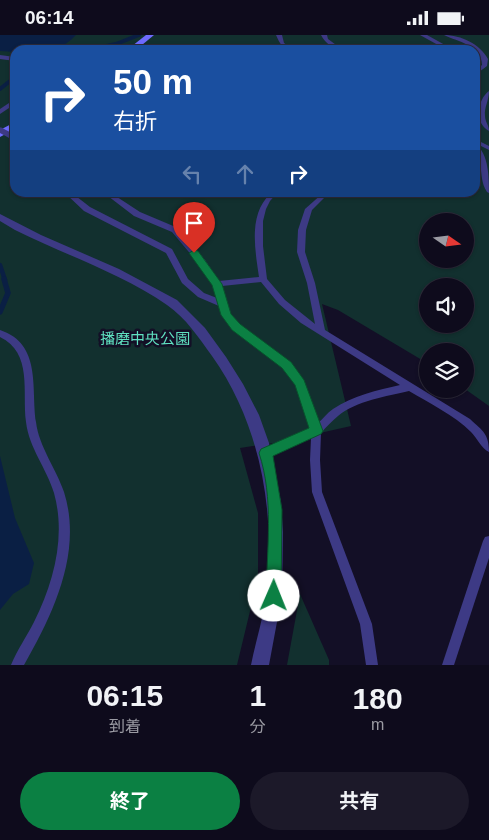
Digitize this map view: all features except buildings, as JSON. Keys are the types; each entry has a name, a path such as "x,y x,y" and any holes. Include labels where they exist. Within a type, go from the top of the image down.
{"main road":[{"path":"137,45 150,35"}],"street":[{"path":"0,217 19,229 127,276 175,305 202,331 238,383 254,420 268,463 275,510 274,596 260,665"}],"lane":[{"path":"324,35 326,40 333,45"},
{"path":"423,35 442,45"},
{"path":"447,35 474,45"},
{"path":"480,50 484,53 486,59 480,69"},
{"path":"489,93 480,113 481,121 489,129"},
{"path":"480,153 485,160 486,182 489,191"},
{"path":"73,197 87,209 169,251 185,281 201,295 223,305"},
{"path":"113,197 137,214 175,230 202,262 216,284 226,315 236,327 286,365 300,383 316,431 315,460 318,492 366,624 372,665"},
{"path":"269,197 265,200 260,218 259,253 263,279 273,294 299,318 467,422 480,435 489,449"},
{"path":"321,332 312,283 301,252 302,230 309,209 322,197"},
{"path":"216,284 263,279"},
{"path":"0,333 14,341 22,351 27,368 31,423 36,444 60,494 64,515 64,542 53,594 29,645 17,665"},
{"path":"265,453 316,431 336,412 354,403 409,387"},
{"path":"448,665 489,541"}],"green space":[{"name":"播磨中央公園","path":"0,35 489,35 489,406 474,395 474,343 419,343 419,358 338,310 322,304 351,426 280,442 240,448 258,513 258,578 237,665 0,665"},
{"path":"300,594 329,660 329,665 287,665"}],"water":[{"path":"0,35 76,35 63,45 10,45 10,52 0,51"},
{"path":"0,456 15,518 34,563 29,584 13,594 0,610"}],"waterway":[{"path":"111,45 139,35"},
{"path":"0,89 10,81"},
{"path":"0,265 5,280"},
{"path":"0,312 8,293 4,279"}],"route":[{"path":"194,253 216,284 226,315 247,337 267,349 286,365 300,383 309,405 316,431 265,453 275,510 274,596"}]}
